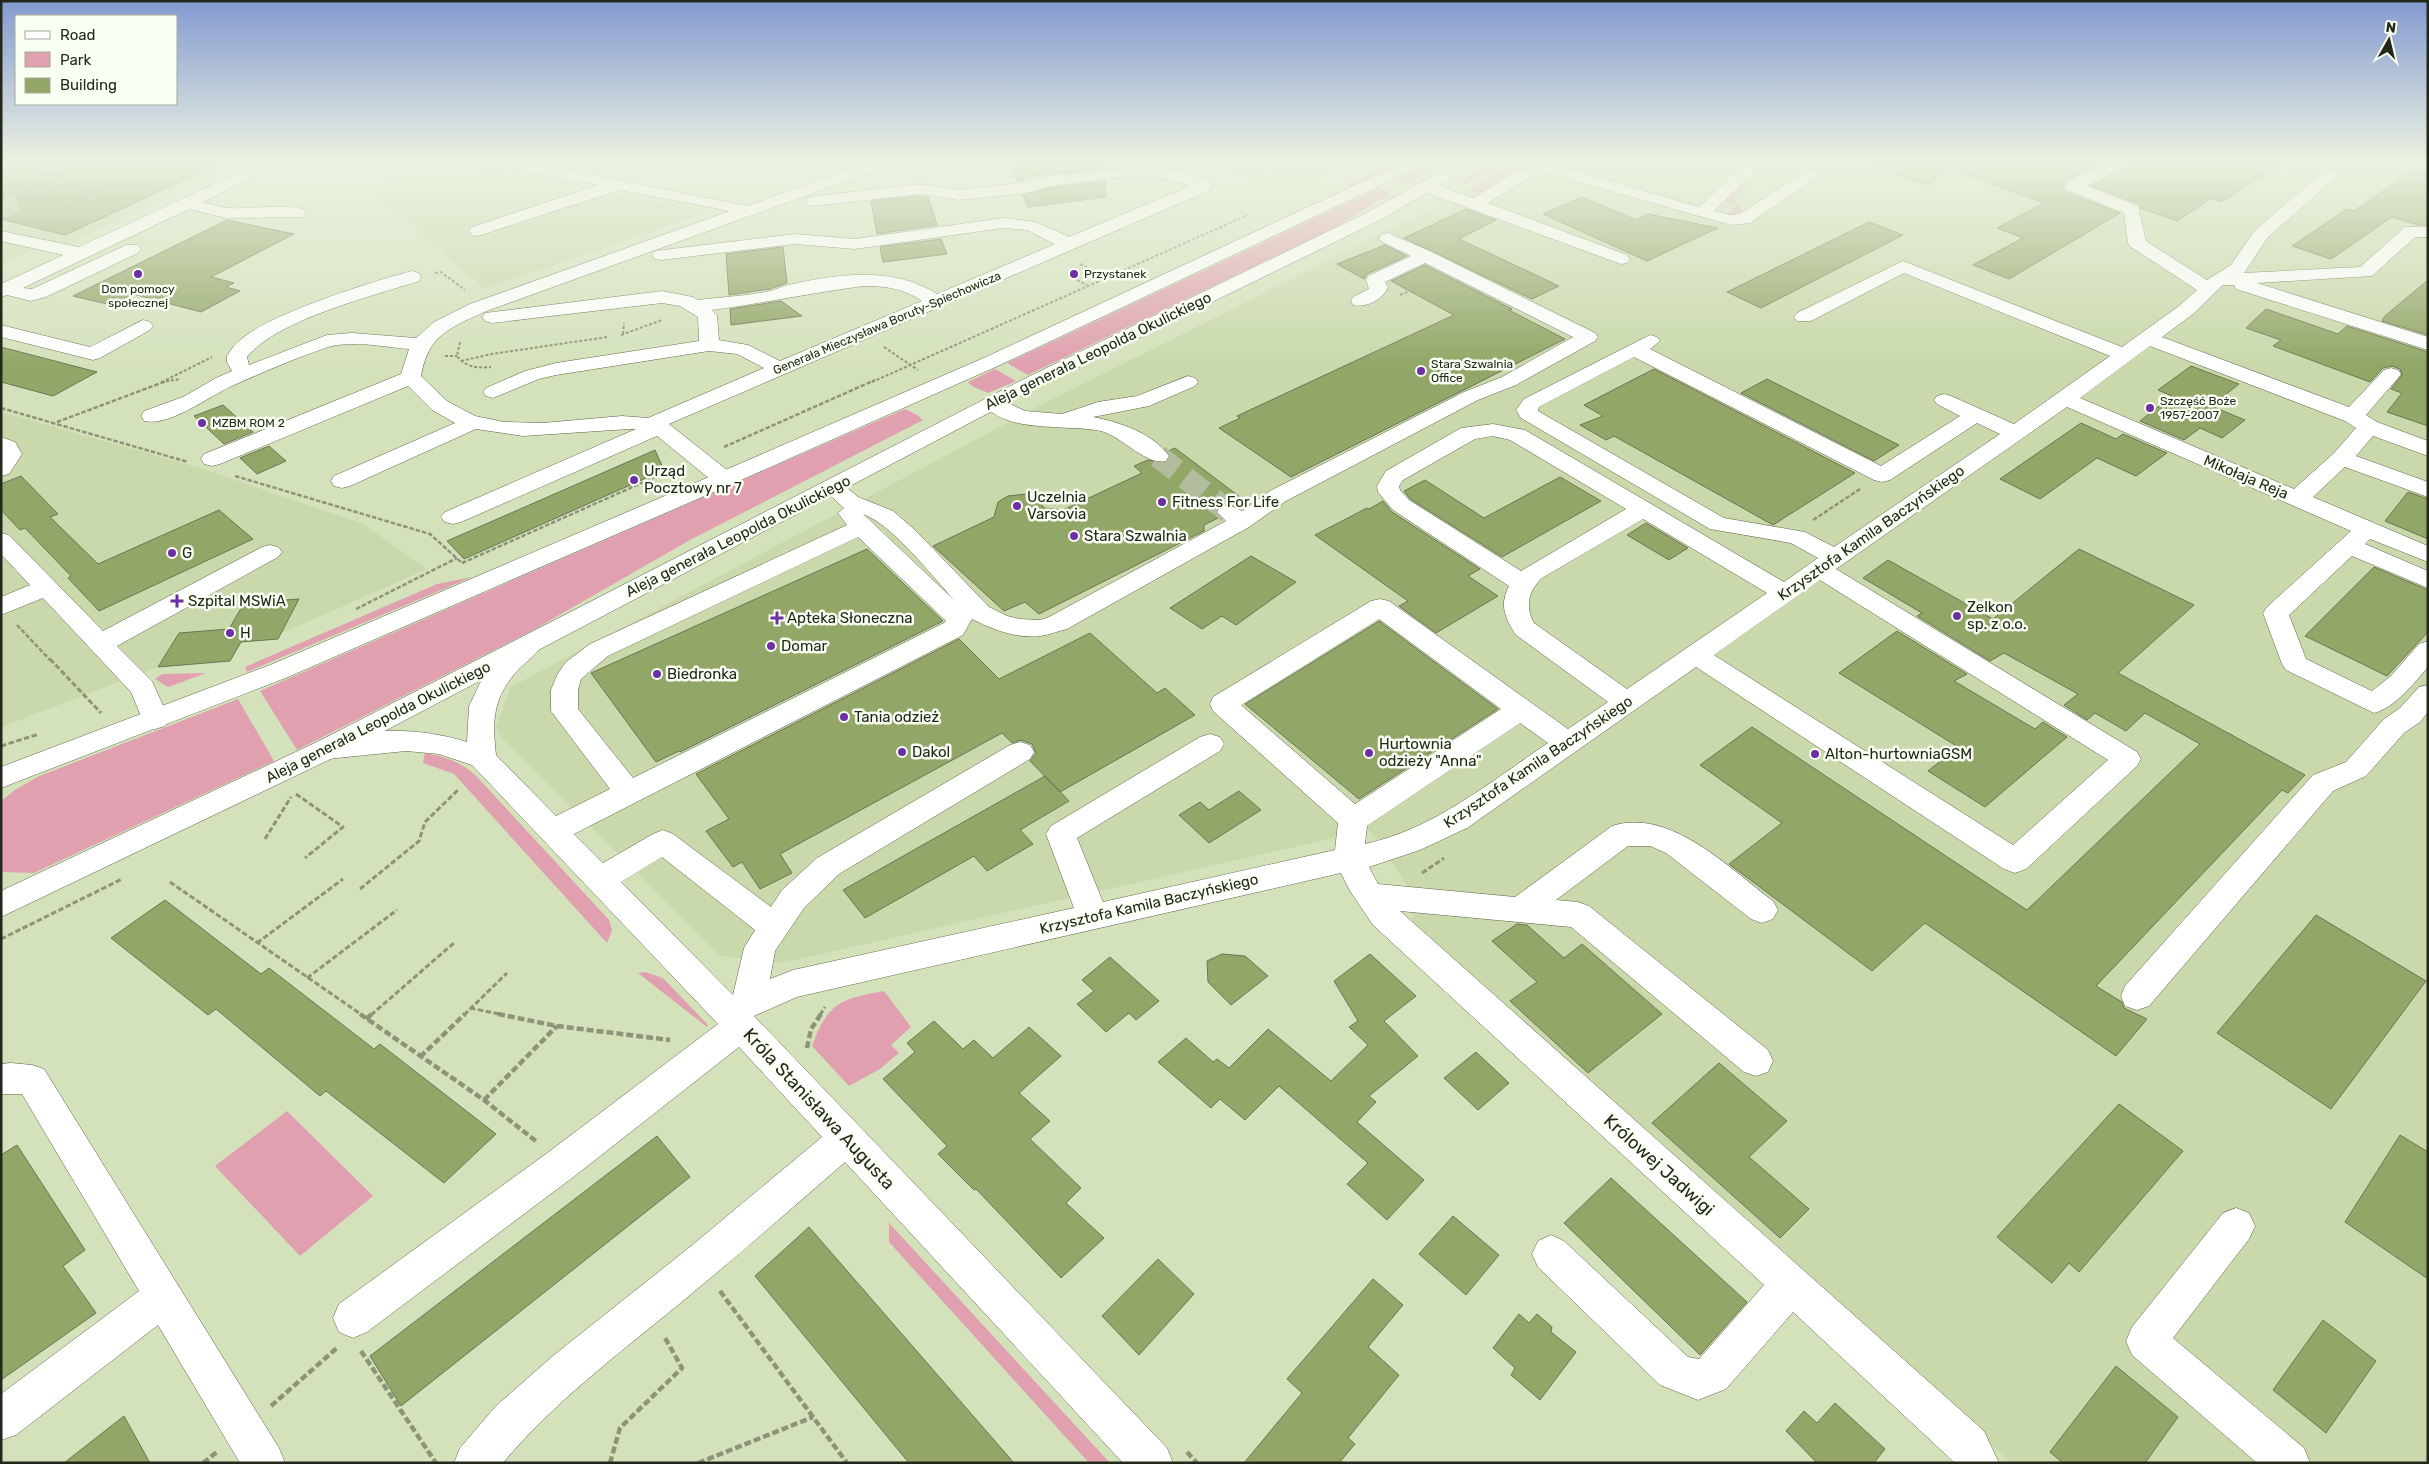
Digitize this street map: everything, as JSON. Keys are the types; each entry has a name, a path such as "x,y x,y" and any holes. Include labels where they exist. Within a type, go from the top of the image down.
{"street":[{"path":"3,290 131,229"},
{"path":"478,231 483,229"},
{"path":"212,459 411,377 414,356 419,344 441,326 477,308 696,229"},
{"path":"661,256 795,239 855,244 958,229"},
{"path":"1044,229 1068,245"},
{"name":"Generała Mieczysława Boruty-Spiechowicza","path":"411,377 437,404 473,423 533,429 632,422 655,425 1104,229"},
{"name":"Aleja generała Leopolda Okulickiego","path":"1,905 327,749 530,644 841,494 965,399 1288,229"},
{"name":"Aleja generała Leopolda Okulickiego","path":"8,779 278,671 724,479 965,399 1336,229"},
{"path":"1543,229 1622,259"},
{"path":"2136,229 2138,243 2210,289 2428,344"},
{"name":"Krzysztofa Kamila Baczyńskiego","path":"352,1327 563,1163 740,1014 773,990 814,979 1350,860 1410,842 1457,820 2065,399 2238,269 2261,234 2266,229"},
{"path":"2210,289 2365,272 2411,231 2428,232"},
{"path":"1,236 80,253"},
{"path":"841,494 850,514 870,519 908,536 980,613 1000,623 1040,628 1058,623 1235,517 1471,396 1509,381 1588,337 1388,238"},
{"path":"3,290 31,295 44,292 152,240"},
{"path":"1360,301 1377,292 1378,287 1375,280 1426,256"},
{"path":"1804,317 1903,266 2124,355"},
{"path":"244,373 237,362 237,357 252,341 313,310 412,276"},
{"path":"697,306 776,296 789,290 876,279 907,284 937,302"},
{"path":"492,317 652,297 679,299 697,306 707,315 709,345"},
{"path":"1,331 93,354 144,326"},
{"path":"2148,338 2428,448"},
{"path":"152,416 190,401 223,382 244,373 327,341 352,339 419,344"},
{"path":"493,392 532,375 556,369 709,345 731,347 750,352 779,370"},
{"path":"1696,655 2015,861 2127,759 1827,564 1789,535 1718,524 1528,414 1527,410 1531,403 1642,345 1882,474 1976,415"},
{"path":"2297,499 2342,458 2361,421 2390,374"},
{"path":"1064,420 1098,408 1142,402 1188,382"},
{"path":"965,399 1027,418 1064,420 1115,429 1136,439 1158,456"},
{"name":"Mikołaja Reja","path":"2065,399 2428,555"},
{"path":"1944,400 2015,433"},
{"path":"342,481 473,423"},
{"path":"453,517 655,425 724,479"},
{"path":"1522,583 1401,505 1389,492 1390,481 1394,476 1464,436 1479,431 1506,432 1517,435 1785,592"},
{"path":"1,443 7,446 10,454 8,462 1,469"},
{"path":"2342,458 2428,490"},
{"path":"1627,702 1525,629 1518,620 1514,604 1522,583 1533,573 1643,509"},
{"path":"553,831 954,629 959,619 870,519"},
{"path":"628,792 565,711 563,694 565,682 579,664 599,650 870,519"},
{"path":"2367,529 2276,613 2295,664 2374,704 2400,682 2428,650"},
{"path":"1,540 143,688 155,719"},
{"path":"2348,546 2428,580"},
{"path":"100,644 270,552"},
{"path":"6,613 46,587"},
{"path":"1353,820 1223,704 1380,607 1567,743"},
{"path":"482,758 478,728 484,698 500,671 530,644"},
{"path":"2137,996 2323,783 2356,769 2394,726 2410,715 2428,694"},
{"path":"1350,860 1350,832 1353,820 1521,710"},
{"name":"Króla Stanisława Augusta","path":"327,749 371,742 402,741 433,743 482,758 600,880 740,1014 847,1138 1168,1456"},
{"path":"1093,917 1061,834 1210,744"},
{"path":"740,1014 760,948 793,899 828,866 1020,752"},
{"path":"1520,910 1622,834 1652,835 1677,845 1762,910"},
{"path":"600,880 663,842 774,927"},
{"name":"Królowej Jadwigi","path":"1350,860 1356,878 1384,916 1969,1446 1978,1463"},
{"path":"1,888 46,884"},
{"path":"1370,896 1578,915 1756,1061"},
{"path":"1,1079 32,1080 264,1463"},
{"path":"476,1463 511,1421 568,1369 703,1260 847,1138"},
{"path":"2236,1226 2146,1341 2289,1463"},
{"path":"1551,1254 1674,1371 1689,1379 1702,1381 1712,1375 1792,1284"},
{"path":"1,1420 163,1297"}],"path":[{"path":"725,447 1215,229"},
{"path":"1080,264 1106,277"},
{"path":"1077,280 1087,286"},
{"path":"618,335 636,331 697,306"},
{"path":"460,361 492,354 609,337"},
{"path":"163,381 242,342 252,341"},
{"path":"878,344 910,365"},
{"path":"1,408 188,462"},
{"path":"234,476 430,534 462,563 680,466"},
{"path":"1789,535 1882,474"},
{"path":"353,613 359,606 457,558"},
{"path":"6,613 103,714"},
{"path":"360,889 419,841 425,822 458,790"},
{"path":"296,794 343,827 306,858"},
{"path":"265,839 291,796"},
{"path":"1417,876 1447,856"},
{"path":"258,943 343,880"},
{"path":"170,882 484,1100 563,1163"},
{"path":"307,978 396,910"},
{"path":"366,1019 454,943"},
{"path":"420,1057 507,973"},
{"path":"807,1052 808,1040 815,1021 829,1003"},
{"path":"470,1008 557,1026 673,1040"},
{"path":"484,1100 557,1026"},
{"path":"703,1260 726,1302 847,1463"},
{"path":"610,1463 620,1428 682,1368 647,1306"},
{"path":"203,1463 244,1429 352,1327 436,1463"},
{"path":"698,1463 813,1417"},
{"path":"1168,1456 1196,1463"}],"shaded area":[{"path":"1,229 100,229 64,246 48,242 1,264"},
{"path":"416,229 658,229 485,289"},
{"path":"1391,229 2428,229 2428,1463 2012,1463 1413,931 1411,891 1369,830 782,963 720,956 503,739 496,727 511,687 1041,405"},
{"name":"Szpital MSWiA","path":"1,412 200,468 363,524 427,569 280,634 278,639 241,642 230,661 158,667 1,727"}],"green space":[{"path":"1291,229 1331,229 1028,375 1007,363"},
{"path":"995,369 1016,381 988,393 972,386 968,382"},
{"path":"905,409 923,420 690,540 535,629 297,750 260,691"},
{"path":"472,577 247,672 245,667 437,584"},
{"path":"206,673 168,687 155,679 162,674"},
{"path":"238,699 274,761 34,873 1,872 1,801 15,790 37,777"},
{"path":"425,753 455,761 479,779 609,920 612,930 607,943 454,774 423,763"},
{"path":"645,972 663,978 708,1025 707,1027 638,973"},
{"path":"884,991 911,1027 891,1045 899,1053 880,1069 849,1086 812,1046 818,1031 830,1011 847,1000"},
{"path":"287,1111 373,1196 300,1256 215,1166"},
{"path":"889,1223 1110,1463 1089,1463 889,1242"}],"building":[{"path":"42,229 77,229 65,235"},
{"path":"208,229 272,229 294,234 211,277 234,283 226,287 240,291 201,312 133,294 111,305 73,296"},
{"path":"876,229 908,229 877,234"},
{"path":"1423,229 1478,229 1459,239 1559,286 1532,299 1404,238"},
{"path":"1577,229 1715,229 1647,261"},
{"path":"1854,229 1888,229 1903,235 1761,308 1727,292"},
{"path":"2000,229 2093,229 2009,279 1973,265 2023,238"},
{"path":"2317,229 2374,229 2331,259 2292,246"},
{"path":"941,239 947,254 883,262 880,247"},
{"path":"1385,245 1407,256 1367,274 1364,279 1337,264"},
{"path":"783,247 787,283 770,289 729,295 726,254"},
{"name":"Stara Szwalnia Office","path":"1425,265 1512,309 1509,310 1565,339 1291,477 1219,428 1240,418 1237,416 1454,315 1391,281"},
{"path":"2428,280 2428,335 2382,321 2385,316"},
{"path":"781,301 802,316 731,325 730,309"},
{"path":"2266,309 2338,334 2347,326 2428,352 2428,426 2387,412 2402,393 2391,389 2402,375 2400,369 2392,366 2383,368 2370,382 2273,346 2281,340 2246,328"},
{"path":"1,347 97,372 53,396 1,382"},
{"path":"2191,366 2239,384 2211,406 2245,420 2222,438 2200,428 2184,440 2140,421 2172,396 2158,390"},
{"path":"1654,369 1855,473 1773,525 1614,436 1606,440 1580,425 1603,416 1584,405"},
{"path":"1767,379 1899,445 1874,461 1741,393"},
{"path":"223,405 253,432 224,444 194,416"},
{"path":"2081,423 2116,439 2123,434 2167,453 2136,476 2097,458 2040,499 2000,479"},
{"path":"269,446 286,461 257,474 240,458"},
{"name":"Stara Szwalnia","path":"1175,448 1248,503 1239,507 1230,503 1221,505 1215,512 1220,517 1204,525 1204,531 1039,614 1025,602 1004,611 933,546 994,517 998,502 1008,496 1026,494 1036,497 1044,508 1063,510 1142,473 1134,466 1148,460 1166,463 1171,456 1168,451"},
{"path":"655,450 664,470 464,559 447,541"},
{"name":"G","path":"21,476 58,514 50,517 98,564 219,510 253,539 99,611 68,578 71,576 25,528 20,530 1,510 1,484"},
{"path":"1560,477 1601,501 1502,557 1410,499 1404,491 1425,480 1484,518"},
{"path":"2408,492 2428,499 2428,539 2385,521"},
{"path":"1383,501 1392,512 1480,569 1468,576 1498,596 1436,633 1399,606 1408,601 1315,535"},
{"path":"1646,523 1688,548 1669,560 1627,535"},
{"name":"Domar","path":"867,549 943,621 680,752 656,762 591,673"},
{"path":"2079,549 2194,605 2118,673 2305,775 2288,793 2282,790 2096,986 2122,1002 2124,1008 2147,1019 2116,1056 1925,923 1872,971 1729,864 1782,823 1700,765 1752,727 2027,910 2200,744 2145,713 2126,731 2095,713 2087,720 2064,705 2078,694 2004,653 1990,661 1917,616 1922,613 1863,578 1888,560 1993,619"},
{"path":"1251,556 1296,582 1236,625 1222,616 1202,629 1170,608"},
{"path":"2374,567 2428,590 2428,632 2387,676 2305,636"},
{"name":"H","path":"299,599 278,639 241,642 230,661 158,667 179,633 229,629 244,603"},
{"name":"Hurtownia odzieży \"Anna\"","path":"1379,621 1498,709 1359,799 1245,704"},
{"path":"1897,631 1967,674 1954,681 2035,729 2043,722 2067,737 1985,807 1928,771 1958,747 1839,673"},
{"path":"1090,633 1157,693 1165,688 1195,715 1060,792 1030,761 1036,753 1032,744 1021,740 1012,743 1002,733 780,854 792,873 760,889 742,862 733,867 706,831 729,819 696,774 959,639 999,679"},
{"path":"1045,776 1069,801 1020,830 1033,844 987,871 974,856 865,918 843,890"},
{"path":"1239,791 1261,810 1209,843 1179,815 1200,802 1209,810"},
{"path":"165,900 261,974 269,968 374,1049 380,1044 496,1134 444,1183 326,1091 320,1096 216,1009 208,1015 111,938"},
{"path":"2316,915 2426,981 2331,1109 2217,1033"},
{"path":"1517,924 1527,925 1564,958 1582,944 1662,1014 1588,1073 1510,1001 1537,982 1492,941"},
{"path":"1222,954 1245,956 1268,976 1231,1005 1208,982 1207,961"},
{"path":"1370,954 1416,996 1384,1021 1418,1056 1369,1096 1376,1102 1357,1122 1424,1180 1387,1220 1347,1184 1368,1163 1279,1086 1245,1120 1220,1099 1211,1108 1158,1062 1186,1038 1213,1062 1217,1059 1229,1068 1268,1029 1331,1081 1368,1045 1349,1027 1358,1021 1334,981"},
{"path":"1110,957 1159,1001 1136,1020 1129,1013 1106,1032 1077,1004 1094,991 1082,980"},
{"path":"934,1021 963,1049 974,1040 993,1058 1029,1027 1061,1056 1019,1093 1050,1121 1030,1139 1081,1188 1066,1203 1104,1238 1061,1278 976,1189 974,1190 938,1154 947,1146 883,1079 915,1052 907,1043"},
{"path":"1476,1052 1509,1083 1478,1110 1444,1078"},
{"path":"1719,1063 1787,1121 1749,1157 1809,1209 1780,1238 1652,1123"},
{"path":"2119,1104 2183,1151 2079,1272 2069,1263 2052,1283 1997,1237"},
{"path":"2400,1135 2428,1152 2428,1279 2345,1222"},
{"path":"657,1136 690,1177 401,1406 370,1356"},
{"path":"17,1145 85,1250 63,1266 96,1313 1,1380 1,1155"},
{"path":"1611,1178 1747,1302 1700,1355 1564,1223"},
{"path":"1453,1216 1499,1255 1466,1295 1419,1254"},
{"path":"809,1227 1014,1463 909,1463 755,1276"},
{"path":"1158,1259 1194,1294 1139,1355 1102,1316"},
{"path":"1373,1279 1403,1305 1368,1347 1399,1375 1348,1438 1355,1444 1339,1463 1244,1463 1302,1393 1287,1379"},
{"path":"1519,1314 1529,1323 1537,1314 1552,1327 1551,1332 1576,1352 1540,1400 1511,1375 1515,1368 1493,1348"},
{"path":"2323,1320 2376,1361 2326,1433 2273,1390"},
{"path":"2116,1366 2178,1417 2145,1463 2063,1463 2050,1452"},
{"path":"1835,1403 1885,1449 1874,1463 1817,1463 1786,1431 1804,1411 1817,1423"},
{"path":"124,1416 150,1463 64,1463"}],"tunnel":[{"path":"1158,456 1229,512"}],"place":[{"name":"Dom pomocy społecznej","path":"138,274"},
{"name":"Przystanek","path":"1074,274"},
{"name":"Stara Szwalnia Office","path":"1421,371"},
{"name":"Szczęść Boże 1957-2007","path":"2150,408"},
{"name":"MZBM ROM 2","path":"202,423"},
{"name":"Urząd Pocztowy nr 7","path":"634,480"},
{"name":"Fitness For Life","path":"1162,502"},
{"name":"Uczelnia Varsovia","path":"1017,506"},
{"name":"Stara Szwalnia","path":"1074,536"},
{"name":"G","path":"172,553"},
{"name":"Szpital MSWiA","path":"177,601"},
{"name":"Zelkon sp. z o.o.","path":"1957,616"},
{"name":"Apteka Słoneczna","path":"777,618"},
{"name":"H","path":"230,633"},
{"name":"Domar","path":"771,646"},
{"name":"Biedronka","path":"657,674"},
{"name":"Tania odzież","path":"844,717"},
{"name":"Dakol","path":"902,752"},
{"name":"Hurtownia odzieży \"Anna\"","path":"1369,753"},
{"name":"Alton-hurtowniaGSM","path":"1815,754"}]}
